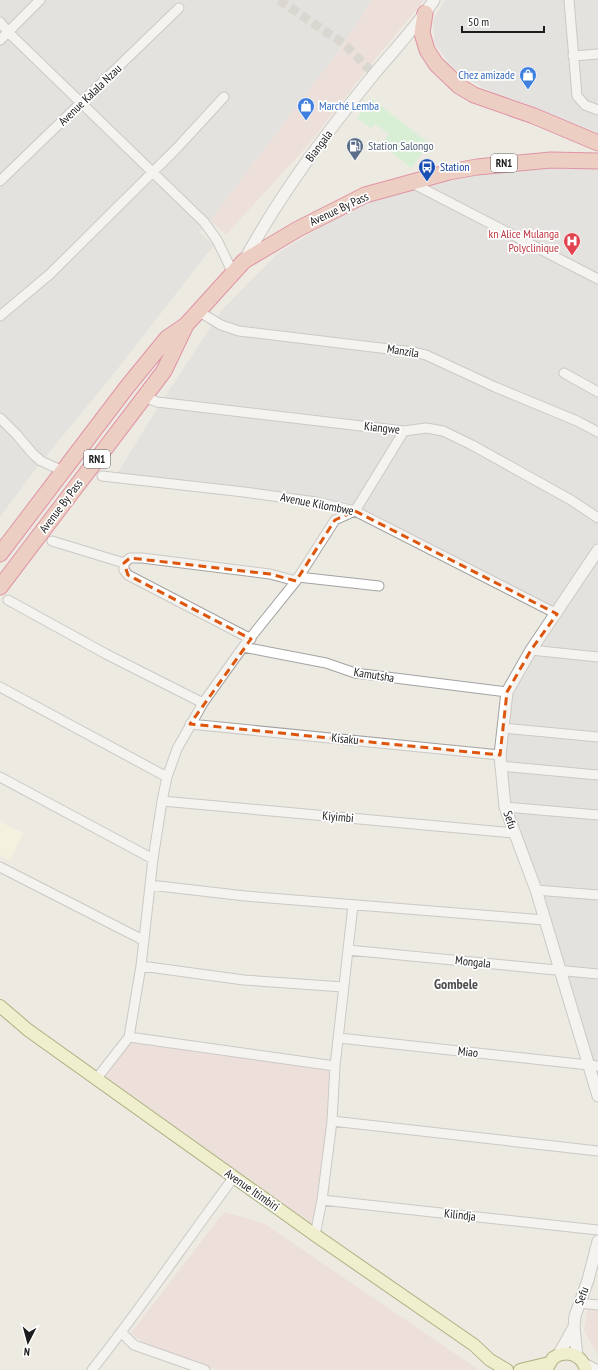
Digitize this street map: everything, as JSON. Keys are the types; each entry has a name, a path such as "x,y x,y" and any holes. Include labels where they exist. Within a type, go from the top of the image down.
{"highway":[{"path":"425,13 422,33 427,50 436,64 459,86 474,95 534,116 598,143"},
{"name":"Avenue By Pass","path":"0,554 167,338 186,325 244,261 298,229 365,195 450,172 504,163 551,160 598,161"},
{"name":"Avenue By Pass","path":"0,587 146,397 164,371 186,325"}],"main road":[{"name":"Avenue Itimbiri","path":"0,1006 28,1030 315,1235 474,1345 490,1360 507,1370"},
{"path":"520,1370 547,1366 559,1354 566,1353 582,1363"}],"street":[{"path":"0,40 40,0"},
{"name":"Biangala","path":"244,261 264,224 311,156 374,74 434,0"},
{"path":"570,0 577,96 586,105 598,110"},
{"name":"Avenue Kalala Nzau","path":"0,181 179,8"},
{"path":"0,22 8,32 151,173 204,222 217,240 233,273"},
{"path":"573,56 598,54"},
{"path":"0,316 50,274 177,148 224,97"},
{"path":"412,183 598,279"},
{"name":"Manzila","path":"198,311 221,325 239,331 414,352 426,355 495,387 577,421 598,432"},
{"path":"564,373 598,392"},
{"name":"Kiangwe","path":"146,397 157,402 404,430 426,428 443,431 472,445 571,500 598,518"},
{"path":"0,418 18,435 33,454 41,461 63,471"},
{"path":"96,1078 129,1037 141,966 153,859 162,802 167,777 177,749 203,703 243,647 251,639 297,579 335,520 355,511 404,430"},
{"name":"Avenue Kilombwe","path":"102,476 244,492 316,502 355,511 557,614"},
{"path":"52,541 124,563"},
{"name":"Sefu","path":"596,555 531,650 507,692 500,760 505,808 536,890 559,971 594,1065 598,1096"},
{"path":"124,563 130,558 142,558 270,574 297,579 379,586"},
{"path":"124,563 124,570 128,575 251,639"},
{"path":"8,600 106,654 203,703"},
{"name":"Kamutsha","path":"243,647 326,664 355,673 507,692"},
{"path":"531,650 598,657"},
{"path":"0,687 167,777"},
{"name":"Kisaku","path":"190,724 500,760 598,775"},
{"path":"503,728 598,737"},
{"path":"0,777 153,859"},
{"name":"Kiyimbi","path":"162,802 514,833"},
{"path":"505,808 598,815"},
{"path":"0,867 143,940"},
{"path":"150,885 245,896 544,920"},
{"path":"536,890 598,895"},
{"path":"315,1235 322,1200 332,1121 335,1066 353,905"},
{"name":"Mongala","path":"348,950 598,974"},
{"path":"141,966 244,980 343,987"},
{"path":"129,1037 335,1066"},
{"name":"Miao","path":"339,1038 594,1065"},
{"path":"332,1121 598,1151"},
{"path":"92,1370 122,1333 178,1252 234,1177"},
{"name":"Kilindja","path":"322,1200 598,1230"},
{"name":"Sefu","path":"574,1328 579,1302 588,1280 598,1241"},
{"path":"579,1302 598,1305"},
{"path":"559,1354 574,1328"},
{"path":"574,1328 582,1363 598,1370"},
{"path":"122,1333 134,1345 205,1370"}],"highlighted area":[{"path":"355,511 557,614 531,650 507,692 500,755 190,724 251,639 128,575 124,563 130,558 270,574 296,581 335,520"}],"shaded area":[{"path":"0,0 372,0 344,44 210,221 199,232 214,245 111,377 38,466 0,517"},
{"name":"Marché Lemba","path":"372,0 424,0 307,146 226,235 210,221 344,44"},
{"path":"445,0 598,0 598,133 483,88 453,68 435,44 433,20"},
{"path":"515,165 598,166 598,1096 502,786 507,692 556,614 355,511 115,477 164,398 222,310 278,253 364,201"},
{"path":"0,822 23,833 10,860 0,855"},
{"path":"129,1037 335,1066 315,1235 97,1078"},
{"path":"224,1212 265,1224 479,1370 219,1370 155,1350 131,1333"},
{"path":"588,1308 598,1310 598,1356 584,1330"}],"green space":[{"path":"372,99 430,144 411,168 381,144 389,134 375,124 371,128 357,118"}],"tunnel":[{"path":"279,0 344,44 374,74"}],"place":[{"name":"Chez amizade","path":"528,90"},
{"name":"Marché Lemba","path":"306,121"},
{"name":"Station Salongo","path":"355,161"},
{"name":"Station","path":"427,182"},
{"name":"kn Alice Mulanga Polyclinique","path":"572,256"}],"district":[{"name":"Gombele","path":"456,984"}]}
